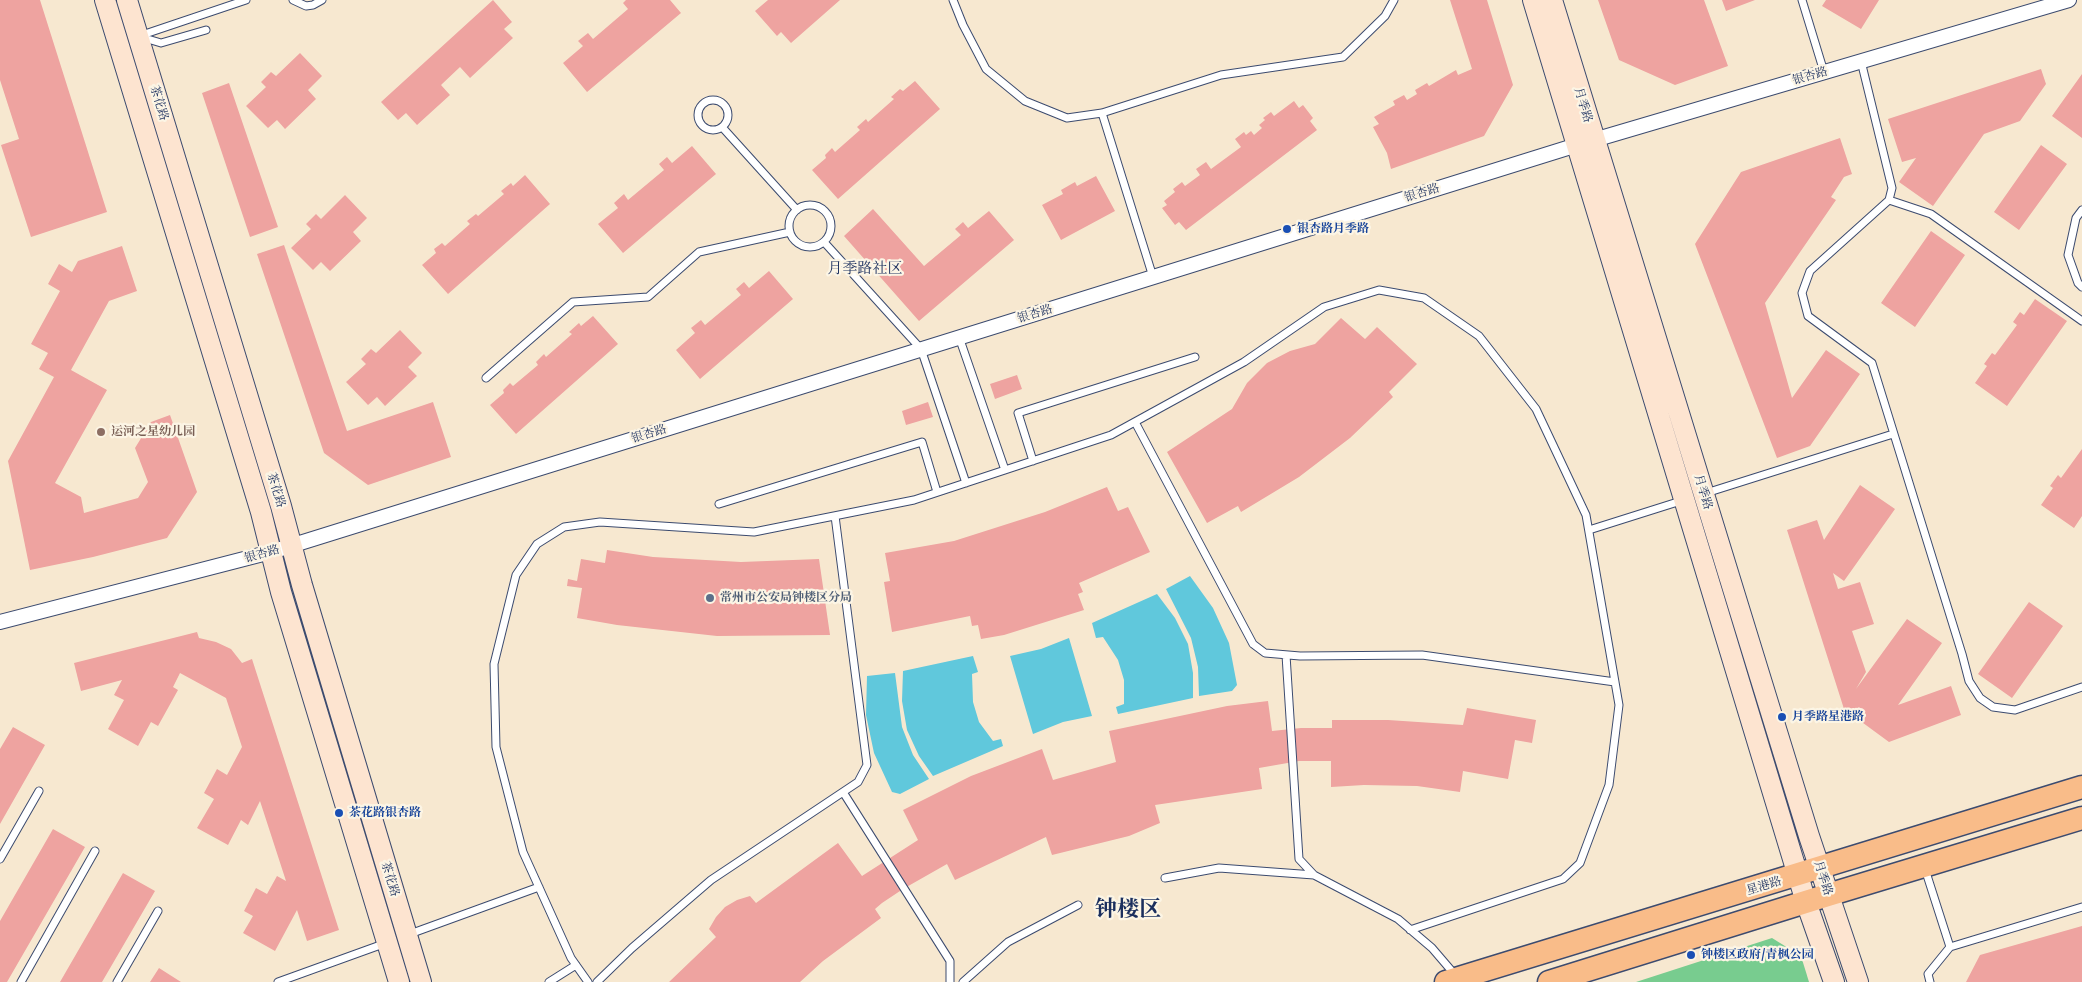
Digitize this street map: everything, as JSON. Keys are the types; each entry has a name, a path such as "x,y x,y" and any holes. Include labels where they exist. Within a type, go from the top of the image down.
{"main road":[{"name":"茶花路","path":"105,0 261,512 281,592 397,939 422,982"},
{"name":"茶花路","path":"127,0 292,545 397,939 399,982"},
{"name":"月季路","path":"1533,0 1585,143 1809,872 1828,895 1858,982"},
{"name":"月季路","path":"1552,0 1585,143"},
{"name":"星港路","path":"1452,980 2082,787"},
{"path":"1549,982 2082,818"},
{"name":"月季路","path":"1809,872 1806,902 1834,982"}],"street":[{"name":"银杏路","path":"0,622 271,552 1585,143 2069,0"}],"lane":[{"path":"138,36 246,0"},
{"path":"293,0 306,6 313,5 322,0"},
{"path":"953,0 963,25 986,69 1025,101 1067,118 1102,113 1221,76 1343,57 1385,16 1394,0"},
{"path":"1802,0 1824,72"},
{"path":"138,36 160,43 206,30"},
{"path":"1862,61 1892,188 1889,200 1810,271 1802,293 1808,316 1872,363 1962,654 1968,681 1980,698 1994,707 2015,710 2082,687"},
{"path":"711,100 724,106 727,119 722,127 708,130 700,124 698,114 702,105 711,100"},
{"path":"1102,113 1153,277"},
{"path":"722,127 797,210"},
{"path":"1889,200 1931,214 2082,321"},
{"path":"806,205 813,205 825,210 832,223 829,236 824,242 818,246 798,244 790,232 790,218 797,210 806,205"},
{"path":"2082,210 2076,218 2068,255 2078,283 2082,287"},
{"path":"486,378 573,302 648,297 699,252 790,232"},
{"path":"824,242 921,349 966,483"},
{"path":"588,982 576,965 523,852 496,747 494,664 516,575 537,544 564,527 600,522 754,532 914,500 1111,435 1244,362 1324,307 1379,290 1424,298 1479,336 1536,409 1586,515 1619,705 1609,784 1580,863 1563,879 1410,930"},
{"path":"959,337 1005,470"},
{"path":"1033,461 1018,413 1195,357"},
{"path":"1135,422 1253,644 1265,653 1286,655 1422,655 1615,682"},
{"path":"1589,530 1893,434"},
{"path":"719,504 922,442 937,492"},
{"path":"597,982 632,948 711,880 858,782 867,765 835,516"},
{"path":"1286,655 1299,859 1314,875 1398,919 1432,948 1452,980"},
{"path":"0,859 39,791"},
{"path":"844,792 950,962 950,982"},
{"path":"20,982 95,851"},
{"path":"1924,866 1950,947"},
{"path":"1165,878 1219,868 1314,875"},
{"path":"278,982 539,887"},
{"path":"963,982 1008,942 1078,905"},
{"path":"1930,982 1928,974 1950,947 2082,907"},
{"path":"117,982 158,911"},
{"path":"549,982 576,965"}],"green space":[{"path":"1772,938 1801,956 1809,982 1636,982"}],"water":[{"path":"1190,576 1213,608 1229,643 1237,685 1232,691 1199,696 1198,667 1191,638 1166,589"},
{"path":"1157,594 1175,618 1188,644 1193,673 1193,698 1118,714 1116,707 1124,704 1124,680 1118,660 1103,637 1096,638 1092,623"},
{"path":"1069,638 1092,716 1063,722 1033,734 1010,656 1041,649"},
{"path":"973,656 978,672 972,674 973,702 979,722 993,741 1001,739 1003,746 933,776 919,756 907,730 902,701 903,671"},
{"path":"895,673 902,727 913,755 929,779 900,794 892,792 874,753 866,715 867,676"}],"building":[{"path":"0,0 40,0 107,212 31,237 1,145 19,139 0,80"},
{"path":"493,0 512,22 504,29 513,38 470,78 460,67 441,85 450,95 417,125 406,113 398,120 381,102"},
{"path":"626,0 670,0 681,13 587,92 563,63 583,46 578,41 588,33 593,39 628,9 623,3"},
{"path":"768,0 840,0 791,43 781,32 777,36 755,11"},
{"path":"1450,0 1487,0 1513,85 1484,136 1391,169 1387,153 1373,127 1379,124 1374,117 1395,105 1393,101 1404,95 1407,100 1417,94 1415,90 1427,83 1429,86 1456,70 1458,75 1472,69"},
{"path":"1598,0 1704,0 1728,66 1675,85 1619,60"},
{"path":"1722,0 1755,0 1726,11"},
{"path":"1826,0 1879,0 1861,29 1822,6"},
{"path":"300,53 322,76 308,90 316,99 285,129 277,120 268,128 246,106 266,87 261,82 271,72 276,76"},
{"path":"2041,69 2046,84 2020,121 1984,134 1933,206 1899,182 1916,158 1902,162 1888,119"},
{"path":"2082,74 2082,138 2052,116"},
{"path":"915,81 940,109 838,199 812,170 826,158 825,155 832,148 835,152 860,130 857,127 866,119 868,122 894,99 891,97 900,89 903,91"},
{"path":"229,83 278,227 250,237 202,93"},
{"path":"1294,101 1299,108 1303,105 1313,118 1310,121 1317,130 1186,230 1179,222 1175,225 1162,208 1167,205 1164,201 1175,192 1173,189 1182,182 1185,186 1200,175 1196,169 1206,162 1211,169 1241,147 1235,139 1244,132 1246,135 1251,131 1254,135 1262,128 1259,125 1265,120 1263,118 1271,112 1274,116"},
{"path":"1840,138 1852,174 1844,177 1831,197 1836,200 1765,303 1792,398 1826,350 1860,374 1810,446 1777,458 1695,244 1741,172"},
{"path":"2041,145 2067,164 2019,230 1994,212"},
{"path":"692,146 716,174 623,253 598,224 618,208 614,203 624,194 628,200 664,170 659,164 667,157 672,163"},
{"path":"525,175 550,204 448,294 422,265 436,253 434,249 442,243 445,246 470,224 467,221 476,214 478,216 504,194 501,191 511,183 513,186"},
{"path":"1096,176 1115,211 1061,240 1042,205 1063,194 1061,190 1075,182 1077,186"},
{"path":"345,195 367,218 353,232 361,241 330,271 321,262 313,270 291,248 311,229 306,224 316,214 321,219"},
{"path":"873,209 924,266 961,235 955,229 963,222 968,228 989,211 1014,240 919,321 844,236"},
{"path":"1931,231 1965,255 1915,327 1881,303"},
{"path":"284,245 347,431 433,402 451,457 368,485 324,453 257,254"},
{"path":"122,246 137,291 109,301 71,370 107,390 55,483 81,497 84,513 138,498 148,482 135,448 151,422 170,415 197,492 167,538 93,557 30,570 8,461 54,377 39,369 48,353 31,344 60,291 48,284 59,264 72,272 78,261"},
{"path":"769,271 793,299 700,379 676,350 695,333 691,328 701,320 705,325 741,295 736,289 744,282 749,288"},
{"path":"2035,299 2067,321 2007,406 1975,383 1987,366 1984,364 1992,353 1995,355 2017,325 2013,322 2020,312 2024,315"},
{"path":"593,316 618,344 516,434 490,405 504,393 503,390 510,383 513,386 538,365 536,362 544,354 546,357 572,334 569,332 579,323 581,326"},
{"path":"1341,318 1365,339 1377,327 1417,364 1389,392 1393,397 1350,438 1299,477 1241,512 1238,506 1207,523 1167,452 1232,409 1247,383 1267,363 1290,351 1315,344"},
{"path":"400,330 422,353 408,367 417,376 385,406 377,397 368,405 346,382 366,364 361,359 371,349 376,353"},
{"path":"1017,375 1022,389 995,399 990,384"},
{"path":"928,402 933,417 906,425 902,411"},
{"path":"2082,449 2082,516 2074,528 2041,505 2053,488 2050,486 2058,475 2061,478"},
{"path":"1860,485 1895,509 1844,581 1833,573 1838,589 1860,582 1874,624 1852,631 1866,672 1856,689 1907,619 1942,643 1898,705 1951,686 1961,715 1889,742 1844,709 1787,530 1817,520 1824,540"},
{"path":"1107,487 1118,511 1128,507 1150,552 1079,583 1083,592 1078,594 1084,610 1004,635 981,639 978,625 972,626 970,616 892,632 884,582 890,581 885,553 954,541 1045,512"},
{"path":"607,550 653,557 741,562 819,559 830,635 717,636 617,625 577,618 582,588 567,586 568,579 577,581 581,559 605,563"},
{"path":"2029,602 2063,626 2012,698 1978,674"},
{"path":"197,632 199,638 216,642 231,649 242,663 252,659 339,930 307,941 297,910 275,951 243,933 253,916 244,911 256,888 267,894 277,876 286,881 260,801 248,825 241,820 228,845 197,828 214,799 204,793 217,769 227,775 242,747 226,698 180,673 173,687 178,690 158,726 151,722 138,746 108,729 124,700 114,695 122,680 81,691 74,663"},
{"path":"1268,701 1272,731 1301,728 1332,728 1332,720 1388,720 1463,725 1467,708 1536,720 1532,743 1515,740 1508,779 1463,771 1460,792 1417,786 1364,785 1331,787 1331,761 1299,761 1259,768 1262,789 1155,805 1160,823 1129,836 1052,855 1046,837 955,880 947,864 882,903 875,909 881,918 823,961 800,982 669,982 716,937 709,929 725,907 737,900 750,896 756,903 838,843 862,876 918,840 903,810 971,776 1042,749 1053,780 1116,762 1109,731 1227,706"},
{"path":"13,727 45,745 0,824 0,749"},
{"path":"53,829 85,847 7,982 0,982 0,921"},
{"path":"123,873 155,891 102,982 60,982"},
{"path":"2082,926 2082,982 1966,982 1980,955"},
{"path":"159,968 181,982 150,982"}],"place":[{"name":"银杏路月季路","path":"1287,229"},
{"name":"运河之星幼儿园","path":"101,432"},
{"name":"常州市公安局钟楼区分局","path":"710,598"},
{"name":"月季路星港路","path":"1782,717"},
{"name":"茶花路银杏路","path":"339,813"},
{"name":"钟楼区政府/青枫公园","path":"1691,955"}],"district":[{"name":"月季路社区","path":"865,269"},
{"name":"钟楼区","path":"1128,910"}]}
